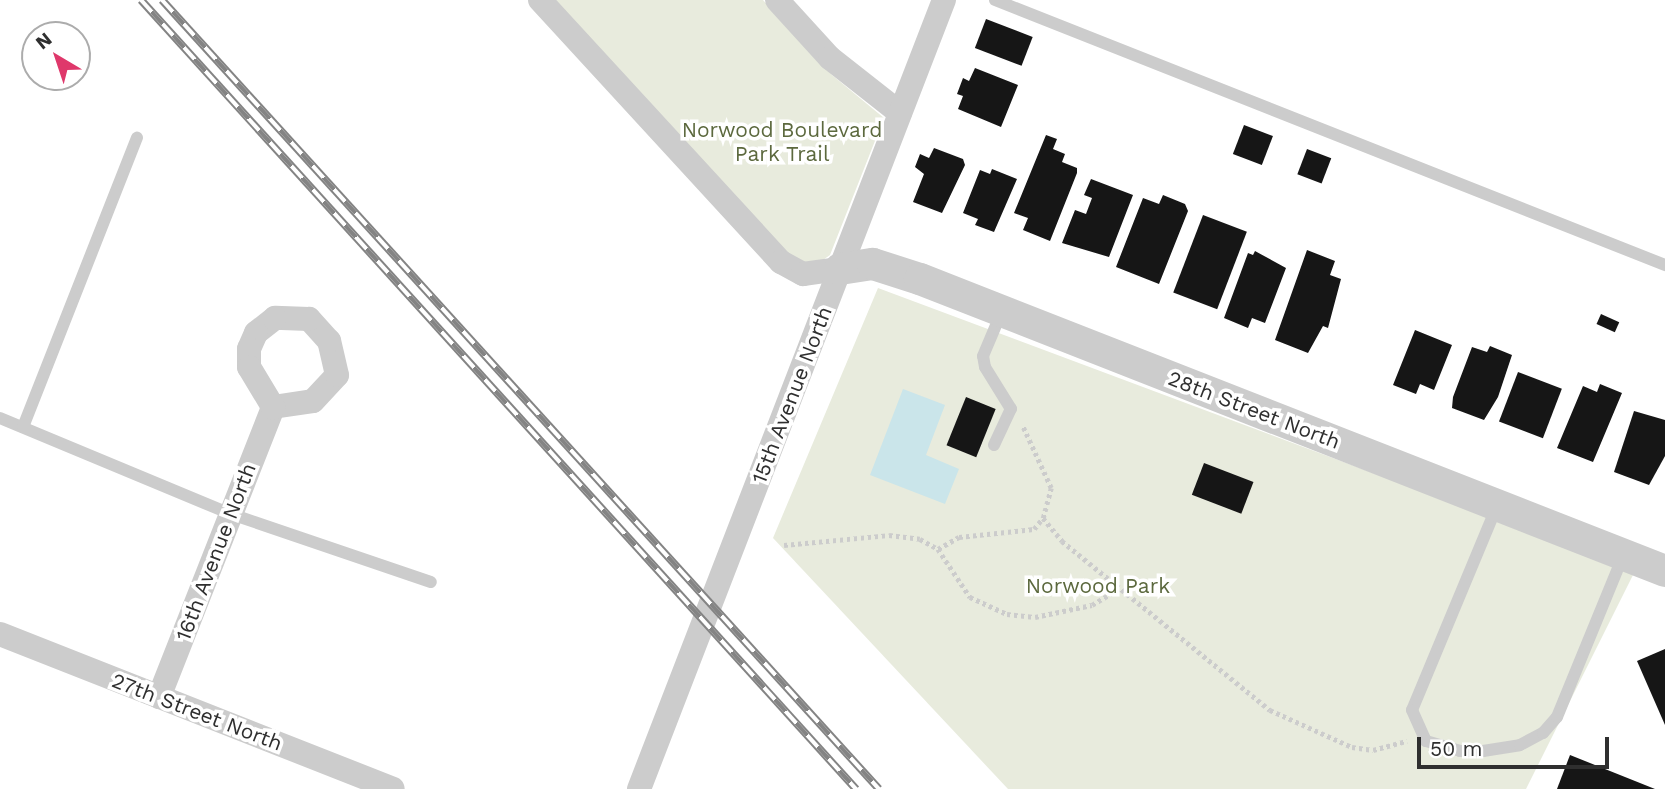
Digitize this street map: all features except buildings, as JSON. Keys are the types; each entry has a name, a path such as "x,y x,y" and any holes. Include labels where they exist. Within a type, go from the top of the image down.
{"street":[{"path":"540,0 781,262 803,274 840,269"},
{"path":"777,0 830,58 900,113"},
{"name":"15th Avenue North","path":"639,789 944,0"},
{"name":"28th Street North","path":"840,269 873,264 1002,311 1665,571"},
{"name":"16th Avenue North","path":"159,697 273,407"},
{"name":"27th Street North","path":"0,634 159,697 362,783 393,789"}],"lane":[{"path":"995,0 1665,265"},
{"path":"23,427 137,138"},
{"path":"993,445 1011,409 985,367 984,356 1002,311"},
{"path":"0,418 232,514 431,582"},
{"path":"1497,506 1412,709 1420,734 1426,741 1460,751 1520,745 1543,733 1558,717 1623,555"}],"path":[{"path":"938,549 959,537 1034,529 1043,518 1051,488 1046,471 1011,409"},
{"path":"1043,518 1062,541 1270,710 1352,747 1373,750 1396,747 1420,734"},
{"path":"784,545 889,535 920,538 938,549 970,597 1007,614 1035,617 1059,613 1092,605 1119,589"}],"green space":[{"name":"Norwood Boulevard Park Trail","path":"540,0 763,0 832,75 884,118 830,255 803,274"},
{"name":"Norwood Park","path":"878,288 1635,571 1526,789 1008,789 773,538"}],"water":[{"path":"903,389 945,405 926,455 959,469 945,504 870,475"}],"railway":[{"path":"141,0 856,789"},
{"path":"162,0 879,789"}]}
